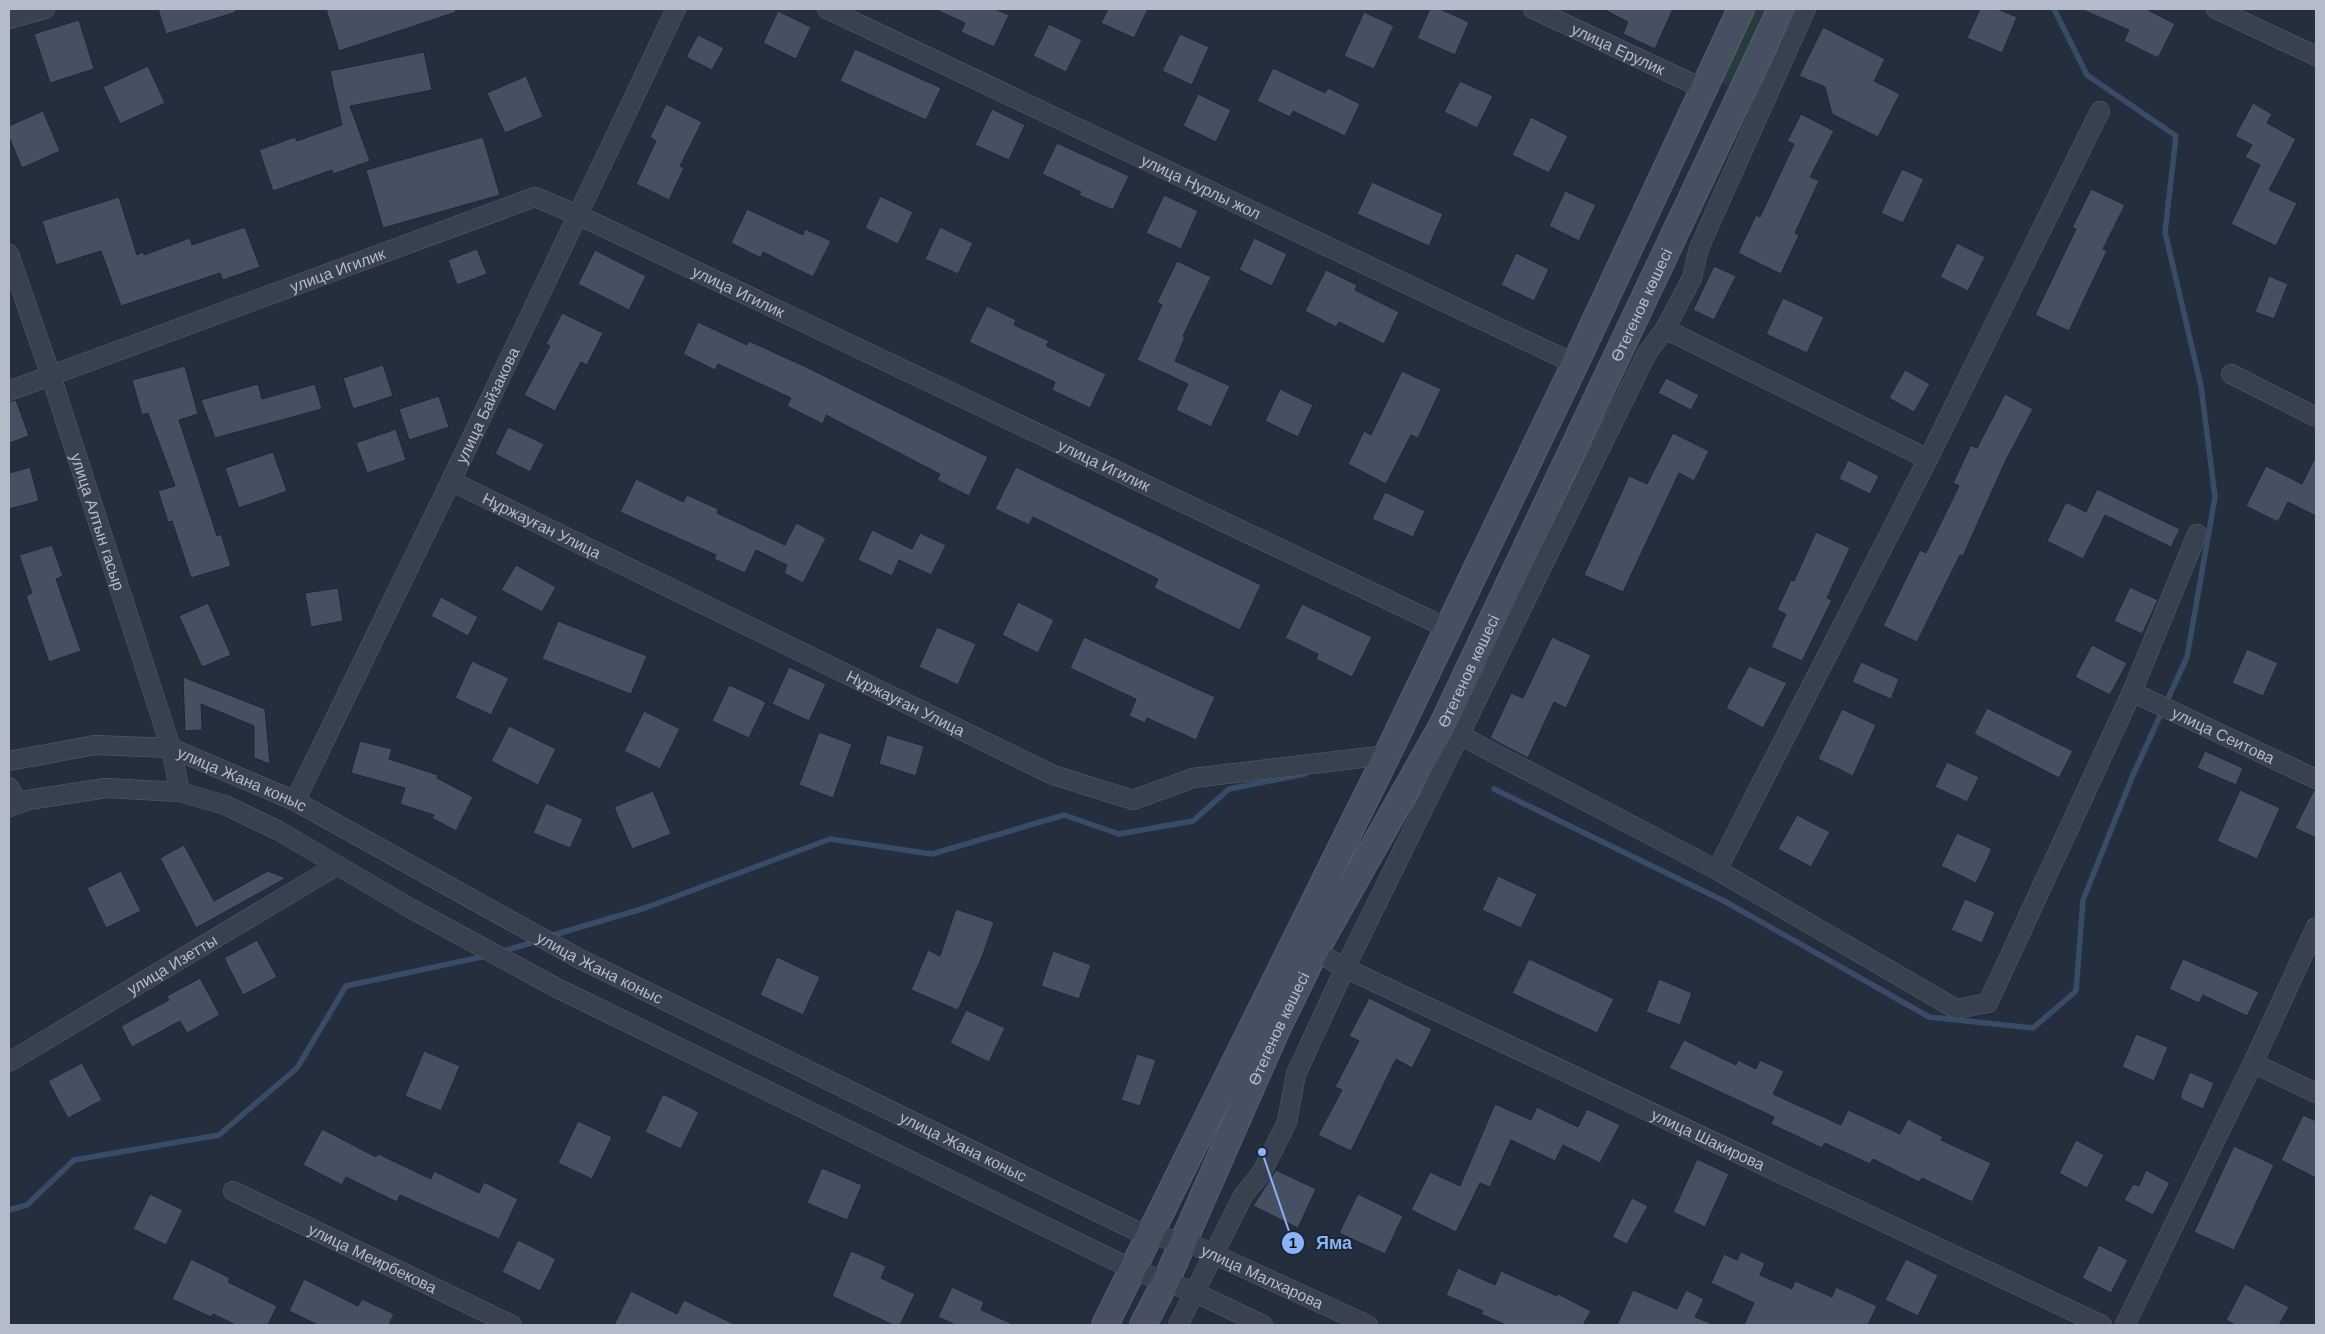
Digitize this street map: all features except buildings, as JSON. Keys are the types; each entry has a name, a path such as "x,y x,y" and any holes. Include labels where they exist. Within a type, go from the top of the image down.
{"main road":[{"name":"Өтегенов көшесі","path":"1106,1325 1387,754 1575,364 1702,88 1741,9"},
{"name":"Өтегенов көшесі","path":"1143,1325 1166,1281 1276,1031 1315,952 1451,731 1550,498 1782,9"},
{"path":"1517,484 1550,498"}],"street":[{"path":"9,19 45,9"},
{"name":"улица Байзакова","path":"295,801 451,481 676,9"},
{"name":"улица Нурлы жол","path":"827,9 1575,364"},
{"name":"улица Ерулик","path":"1533,9 1702,88"},
{"path":"1178,1325 1244,1194 1261,1174 1287,1122 1296,1074 1451,731 1647,353 1665,329 1692,278 1699,248 1806,9"},
{"path":"2216,9 2316,56"},
{"path":"1718,870 1928,458 2100,111"},
{"name":"улица Игилик","path":"9,391 534,197 578,215 1447,628"},
{"name":"улица Алтын гасыр","path":"9,254 51,376 171,748 180,792"},
{"path":"1665,329 1928,458"},
{"path":"2231,374 2316,417"},
{"name":"Нұржауған Улица","path":"451,481 1053,775 1133,800 1193,778 1387,754"},
{"path":"1451,731 1718,870 1956,1009 1988,1003 2132,692 2197,534"},
{"name":"улица Сеитова","path":"2132,692 2316,779"},
{"name":"улица Жана коныс","path":"9,761 95,745 171,748 295,801 423,870 580,959 1150,1237 1183,1240"},
{"name":"улица Жана коныс","path":"9,787 14,806 106,788 180,792 225,805 279,831 410,908 557,988 1134,1270 1166,1281"},
{"name":"улица Изетты","path":"9,1062 336,866"},
{"path":"2126,1325 2253,1063 2316,927"},
{"name":"улица Шакирова","path":"1315,952 1345,968 2102,1325"},
{"path":"2253,1063 2316,1093"},
{"name":"улица Меирбекова","path":"234,1191 512,1325"},
{"name":"улица Малхарова","path":"1183,1240 1368,1325"},
{"path":"1166,1281 1194,1292 1263,1325"}],"green space":[{"path":"1753,9 1766,9 1729,86 1718,80"}],"waterway":[{"path":"1494,789 1726,902 1929,1017 2033,1028 2076,991 2083,900 2133,775 2187,657 2215,497 2201,386 2165,232 2176,136 2087,75 2054,9"},
{"path":"550,936 645,908 830,839 932,854 1064,815 1119,834 1193,821 1229,789 1305,774"},
{"path":"500,952 537,941"},
{"path":"9,1210 27,1205 74,1160 219,1135 297,1068 346,986 486,956"}],"place":[{"name":"Яма","path":"1262,1152"}]}
